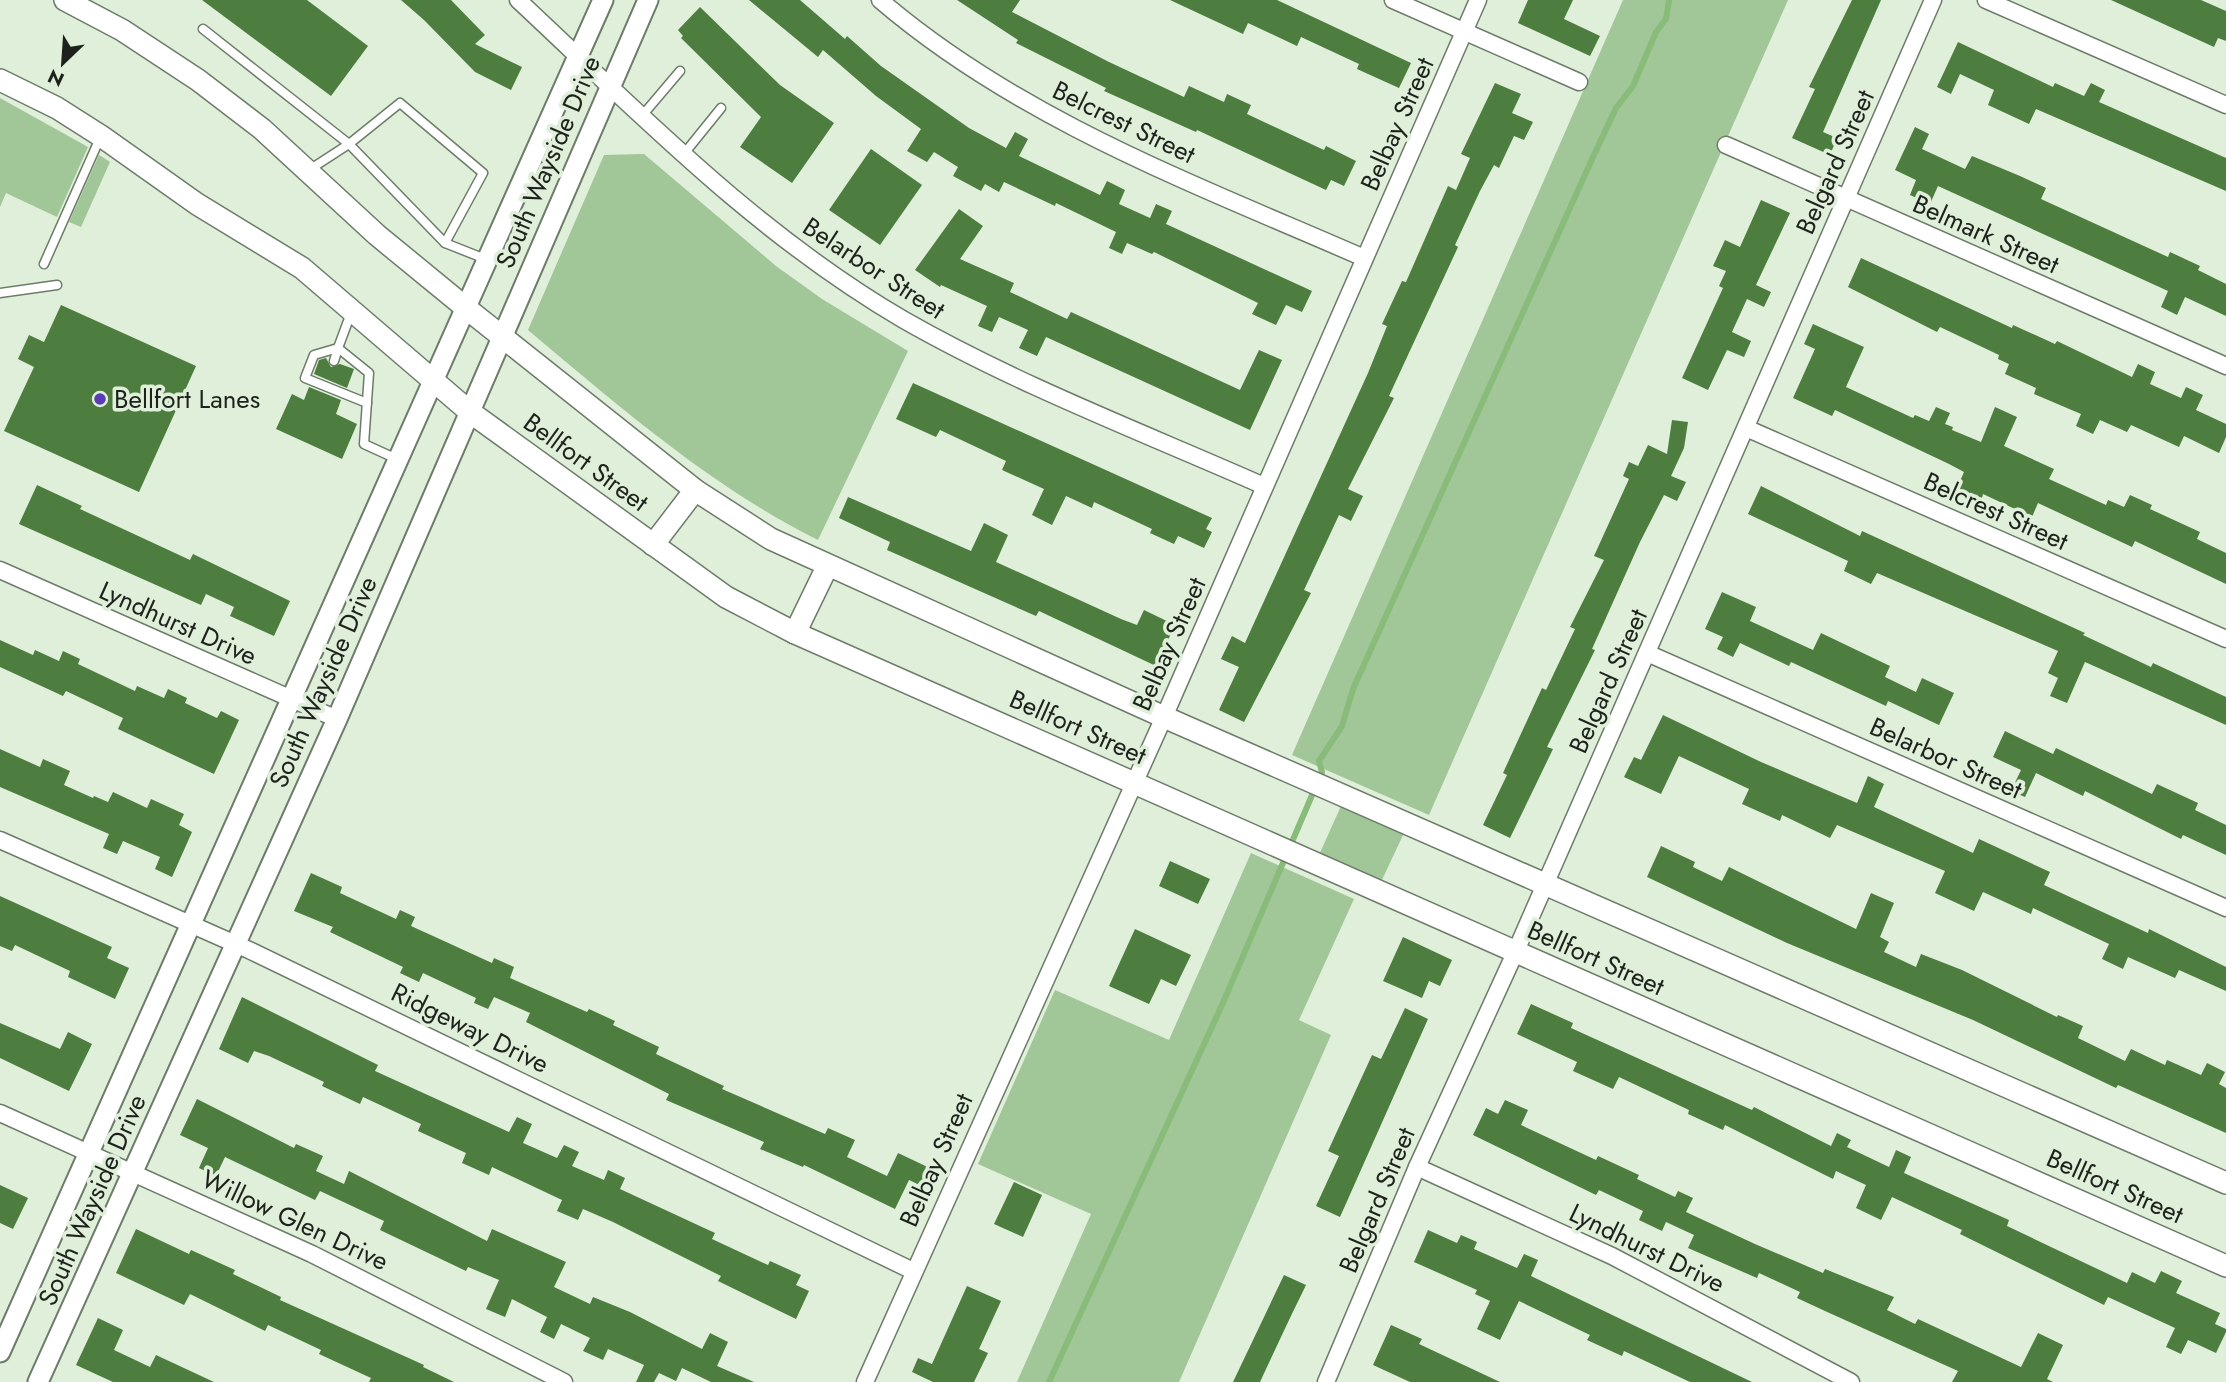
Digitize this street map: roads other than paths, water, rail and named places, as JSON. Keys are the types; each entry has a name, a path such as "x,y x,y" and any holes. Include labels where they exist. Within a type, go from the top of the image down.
{"main road":[{"name":"Bellfort Street","path":"65,0 122,30 198,80 262,129 377,235 502,337 695,490 771,540 1164,717 2226,1184"},
{"name":"Bellfort Street","path":"0,80 57,108 197,204 302,268 470,412 726,597 795,633 2226,1266"},
{"path":"653,545 695,490"},
{"path":"795,633 828,567"}],"street":[{"name":"Belarbor Street","path":"518,0 683,155 784,239 903,319 970,356 1264,486"},
{"name":"South Wayside Drive","path":"0,1352 603,0"},
{"name":"South Wayside Drive","path":"38,1382 337,719 648,0"},
{"name":"Belcrest Street","path":"880,0 952,54 1065,124 1122,153 1364,258"},
{"path":"1394,0 1579,82"},
{"name":"Belbay Street","path":"865,1382 1164,717 1478,0"},
{"name":"Belgard Street","path":"1326,1382 1417,1167 1515,953 1933,0"},
{"path":"1986,0 2226,105"},
{"name":"Belmark Street","path":"1726,145 2226,366"},
{"name":"Belcrest Street","path":"1746,428 2226,639"},
{"name":"Lyndhurst Drive","path":"0,570 337,719"},
{"name":"Belarbor Street","path":"1647,653 2226,908"},
{"name":"Ridgeway Drive","path":"0,840 191,922 913,1271"},
{"name":"Willow Glen Drive","path":"0,1113 312,1254 564,1382"},
{"name":"Lyndhurst Drive","path":"1417,1167 1612,1256 1851,1382"}],"lane":[{"path":"203,29 349,144 445,243 488,260"},
{"path":"641,117 680,71"},
{"path":"307,172 349,144 400,103 482,173 445,243"},
{"path":"683,155 721,108"},
{"path":"44,264 101,136"},
{"path":"0,293 57,285"},
{"path":"334,361 352,310"},
{"path":"338,348 314,355 305,377 326,383 367,403"},
{"path":"338,348 369,373 364,444 399,460"}],"waterway":[{"path":"1049,1382 1222,1005 1322,772 1319,761 1342,726 1353,689 1593,157 1616,108 1633,86 1656,32 1666,19 1669,0"}],"place":[{"name":"Bellfort Lanes","path":"100,399"}]}
